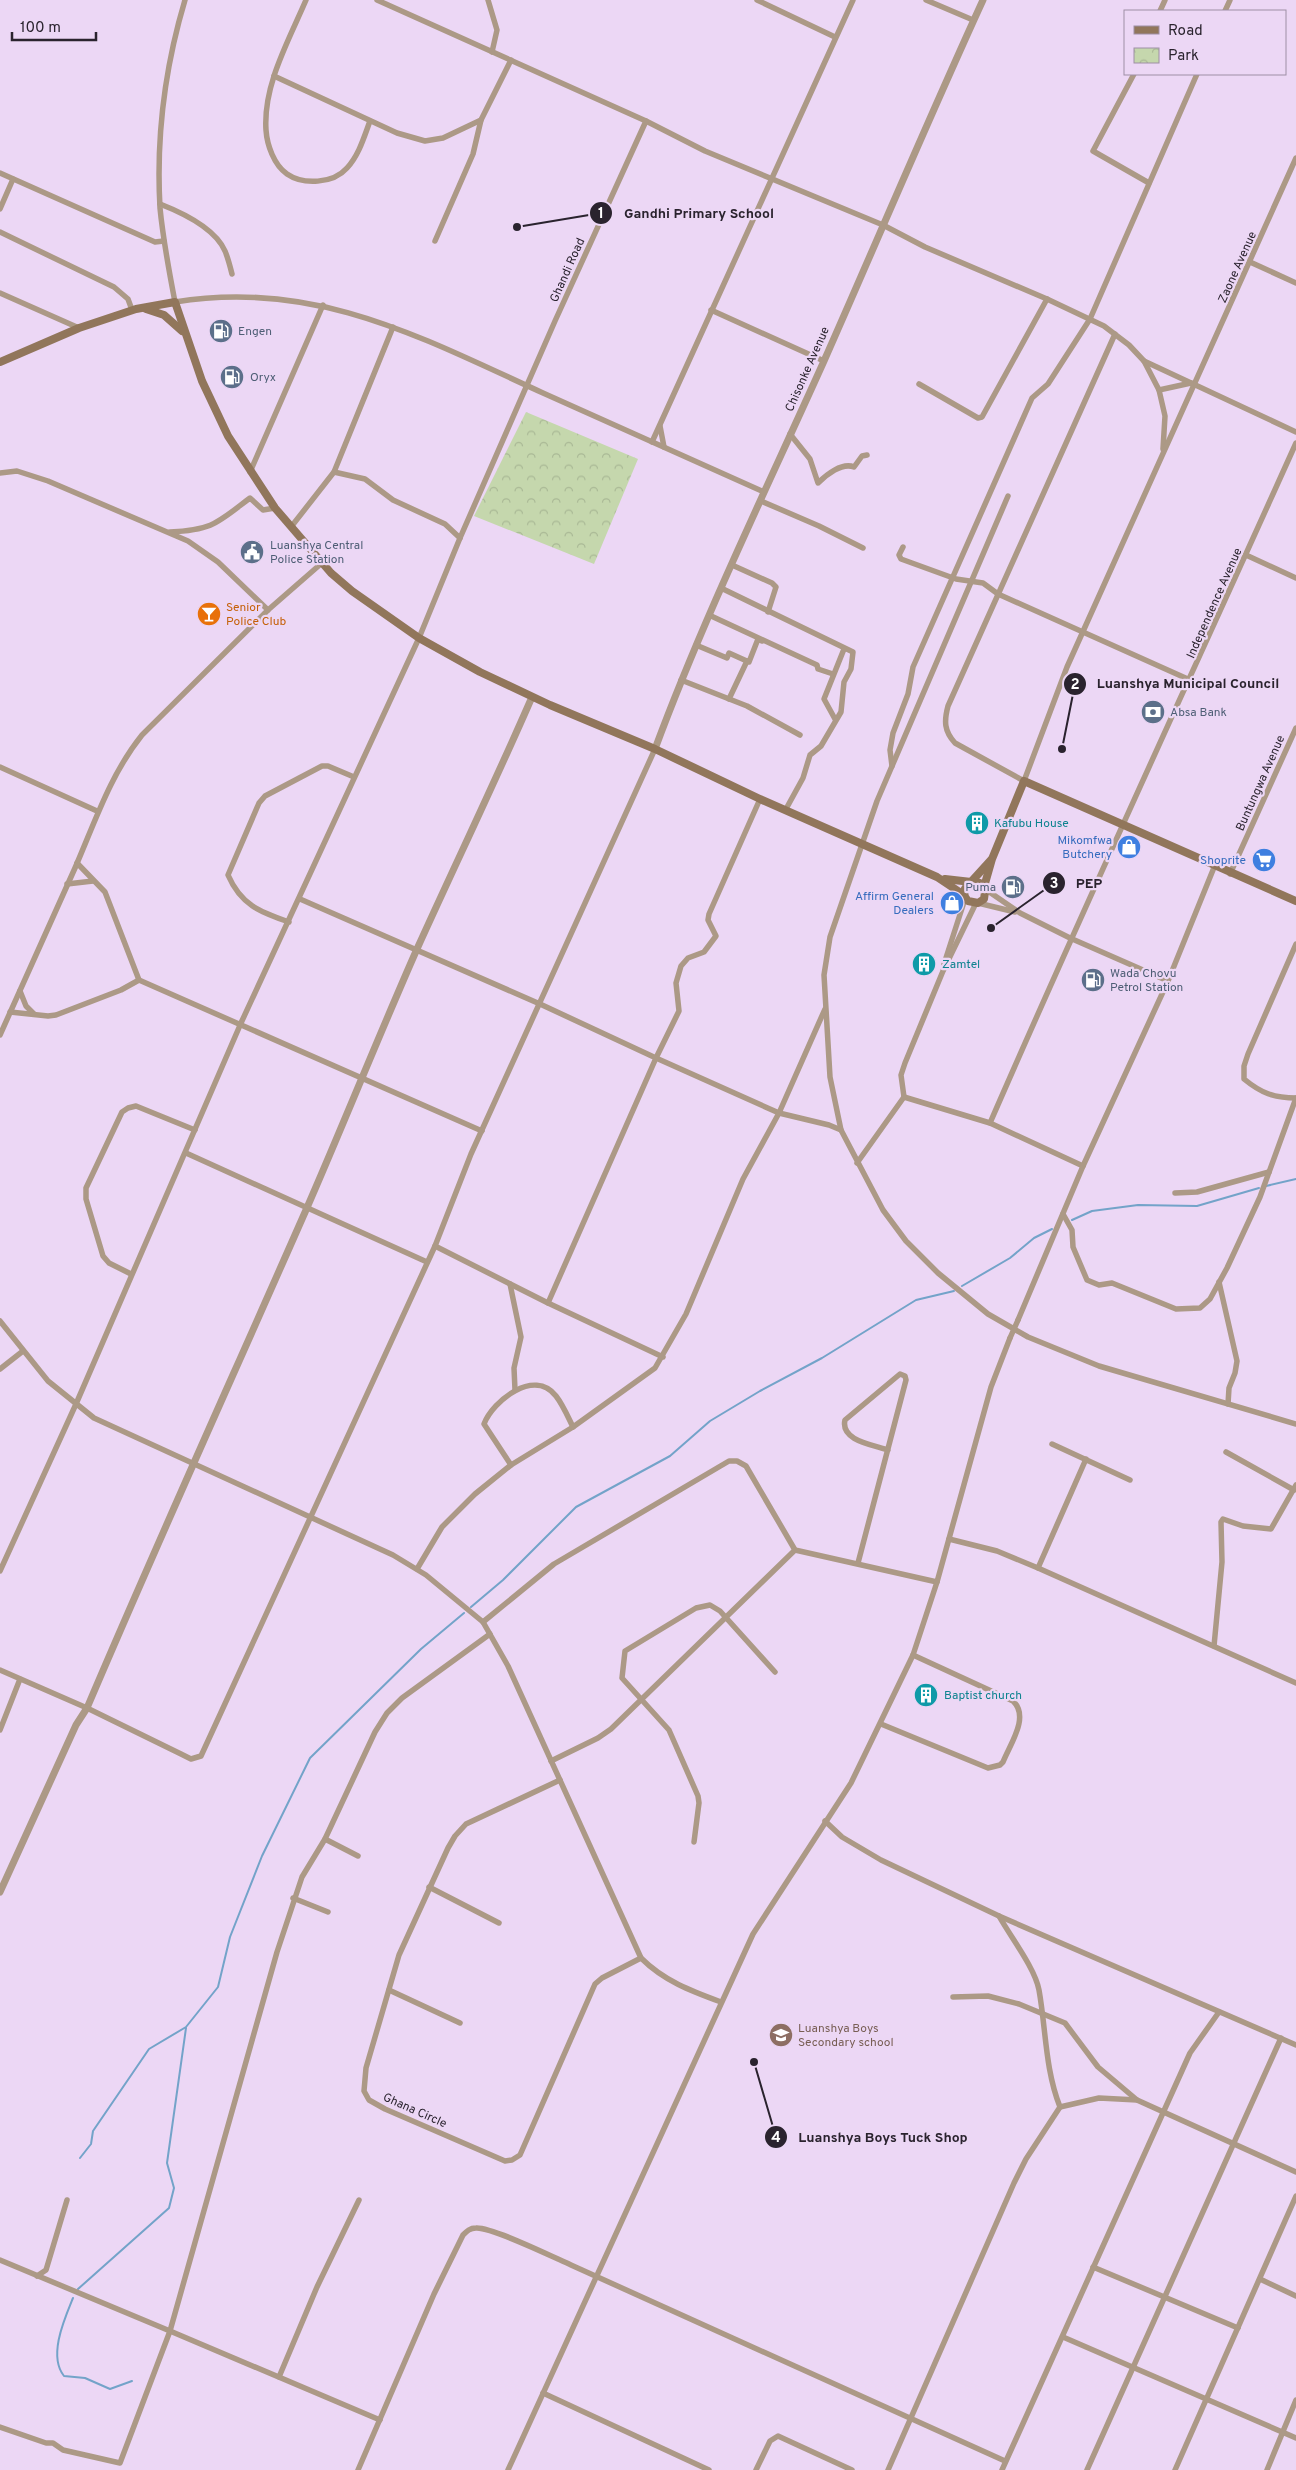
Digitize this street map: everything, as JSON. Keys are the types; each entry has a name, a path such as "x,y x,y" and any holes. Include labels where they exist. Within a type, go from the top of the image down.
{"main road":[{"path":"0,362 79,328 134,309 175,302 185,334 215,412 250,472 291,527 331,573 352,591 419,638 532,697 655,749 760,799 937,877 965,897 970,903 977,903 985,896 984,888 992,859 1024,781 1230,874 1296,901"},
{"path":"134,309 151,309 164,315 185,334"},
{"path":"965,897 965,888 992,859"},
{"path":"937,877 980,883 984,888"}],"street":[{"path":"184,0 172,46 162,120 160,204 164,241 175,302 232,295 280,298 323,305 393,327 764,492"},
{"path":"306,0 274,76 266,114 267,138 276,162 286,174 298,179 313,181 337,176 346,169 355,156 370,120"},
{"path":"377,0 646,121 705,151 772,177 882,225 959,263 1090,319 1115,334 1144,361 1296,432"},
{"path":"488,0 497,30 492,52"},
{"path":"757,0 836,38"},
{"path":"652,442 853,0"},
{"path":"926,0 974,20"},
{"name":"Chisonke Avenue","path":"655,749 681,680 721,588 824,361 882,225 983,0"},
{"path":"435,241 473,154 481,120 511,60"},
{"path":"1133,75 1093,153 1149,183"},
{"path":"892,769 890,750 893,732 908,694 913,667 951,577 1032,398 1048,384 1090,319 1197,75"},
{"path":"274,76 411,138 426,141 443,138 481,120"},
{"name":"Ghandi Road","path":"0,1571 76,1404 241,1024 419,638 460,538 646,121"},
{"name":"Zaone Avenue","path":"1024,781 1064,675 1296,158"},
{"path":"0,174 155,242 164,241"},
{"path":"0,209 13,180"},
{"path":"160,204 175,209 206,228 224,250 232,274"},
{"path":"0,232 114,287 128,299 134,309"},
{"path":"1250,262 1296,283"},
{"path":"0,293 79,328"},
{"path":"919,384 978,418 982,417 1047,299"},
{"path":"250,472 323,305"},
{"path":"712,310 824,361"},
{"path":"291,527 334,472 393,327"},
{"path":"1024,781 954,743 948,736 945,727 948,706 1115,334"},
{"path":"1144,361 1159,390 1165,416 1163,454"},
{"path":"1159,390 1193,384"},
{"path":"660,426 664,447"},
{"path":"790,434 810,459 818,483 824,476 841,468 846,466 854,467 862,456 867,455"},
{"name":"Independence Avenue","path":"990,1123 1070,938 1124,825 1296,443"},
{"path":"0,473 17,471 39,478 85,496 188,542 209,555 268,610"},
{"path":"334,472 365,480 393,500 445,524 460,538"},
{"path":"1008,496 892,769 862,844 830,937 824,975 830,1078 841,1130 857,1164 883,1210 906,1241 938,1273 988,1314 1028,1337 1099,1366 1296,1424"},
{"path":"167,532 194,532 209,528 250,498 263,510 275,508"},
{"path":"761,501 819,526 863,548"},
{"path":"903,547 899,555 900,559 951,577 983,583 998,594 1190,680"},
{"path":"1246,555 1296,578"},
{"path":"0,1035 77,863 96,812 126,757 142,736 268,610 323,562"},
{"path":"732,566 772,583 776,587 768,612"},
{"path":"721,588 768,612 814,632 834,644 840,644 844,649 853,652 854,655 851,669 844,682 841,712 835,719 821,746 810,755 803,778 786,810"},
{"path":"710,615 817,665 818,669 835,672 846,677"},
{"path":"729,700 747,661 749,662 758,639 776,646"},
{"path":"696,646 727,658 729,653 747,661"},
{"path":"835,719 824,699 844,649"},
{"path":"681,680 747,706 800,735"},
{"path":"0,1892 76,1725 88,1708 143,1576 307,1208 417,950 475,827 532,697"},
{"name":"Buntungwa Avenue","path":"1230,874 1296,728"},
{"path":"0,1670 88,1708 191,1759 202,1756 435,1246 482,1131 655,749"},
{"path":"289,922 250,906 235,890 228,875 259,803 265,796 322,766 328,766 354,776"},
{"path":"0,767 96,812"},
{"path":"548,1303 656,1058 679,1011 676,983 681,966 688,958 704,952 716,936 708,920 708,914 760,799"},
{"path":"77,863 92,881 105,892 139,980 482,1131"},
{"path":"508,2470 598,2277 753,1934 851,1783 913,1655 937,1582 991,1387 1083,1166 1168,981 1215,866"},
{"path":"67,884 92,881"},
{"path":"984,888 1020,913 1070,938 1168,981"},
{"path":"943,970 946,953 965,897"},
{"path":"300,899 540,1004 779,1113 829,1125 841,1130"},
{"path":"857,1164 904,1097 901,1075 943,970 977,903 1020,913"},
{"path":"1063,1214 1072,1230 1073,1247 1086,1280 1094,1284 1112,1283 1170,1307 1190,1310 1203,1306 1219,1282 1260,1197 1296,1098 1277,1098 1262,1092 1244,1079 1243,1073 1248,1054 1296,944"},
{"path":"10,1012 48,1016 121,990 139,980"},
{"path":"20,990 26,1006 34,1014"},
{"path":"417,1569 442,1527 474,1494 511,1465 573,1427 652,1370 663,1357 705,1272 715,1242 743,1179 779,1113 826,1009"},
{"path":"904,1097 990,1123 1083,1166"},
{"path":"131,1274 109,1263 103,1256 86,1200 86,1188 122,1112 128,1108 136,1106 195,1130"},
{"path":"186,1153 427,1262"},
{"path":"1176,1193 1197,1192 1268,1172"},
{"path":"435,1246 548,1303 663,1357"},
{"path":"1219,1282 1237,1361 1236,1373 1229,1388 1228,1404"},
{"path":"510,1284 521,1337 514,1368 515,1390"},
{"path":"0,1321 22,1351 48,1381 94,1418 374,1545 417,1569 483,1622 508,1666 642,1958 656,1973 678,1986 721,2002"},
{"path":"0,1369 22,1351"},
{"path":"858,1563 888,1450 906,1380 900,1374 845,1420 844,1424 847,1434 888,1450"},
{"path":"511,1465 484,1424 488,1413 515,1390 534,1385 556,1395 573,1427"},
{"path":"1052,1444 1130,1480"},
{"path":"1214,1646 1222,1562 1221,1522 1223,1519 1243,1526 1271,1529 1295,1487 1226,1452"},
{"path":"1038,1568 1086,1459"},
{"path":"483,1622 554,1564 729,1461 737,1461 746,1466 794,1550 937,1582"},
{"path":"949,1539 997,1551 1038,1568 1296,1683"},
{"path":"551,1761 598,1738 611,1728 794,1550"},
{"path":"694,1842 699,1803 698,1796 664,1722 640,1700 622,1678 625,1651 696,1608 710,1605 725,1618 775,1672"},
{"path":"0,2427 53,2443 63,2450 120,2463 170,2331 214,2169 293,1898 302,1877 325,1839 375,1732 387,1713 402,1698 490,1634"},
{"path":"881,1724 988,1768 996,1767 1003,1762 1020,1720 1017,1705 1013,1701 913,1655"},
{"path":"0,1730 20,1679"},
{"name":"Ghana Circle","path":"560,1780 466,1824 455,1836 404,1942 364,2074 364,2091 369,2100 385,2109 505,2161 512,2160 520,2155 596,1984 602,1978 642,1958"},
{"path":"825,1821 842,1837 881,1860 999,1916 1296,2045"},
{"path":"325,1839 358,1856"},
{"path":"429,1887 499,1923"},
{"path":"293,1898 328,1912"},
{"path":"999,1916 1023,1955 1039,1988 1052,2086 1060,2107"},
{"path":"390,1990 460,2023"},
{"path":"953,1997 988,1996 1041,2012 1065,2023 1098,2067 1137,2100"},
{"path":"1002,2470 1190,2053 1219,2012"},
{"path":"1087,2470 1281,2038"},
{"path":"888,2470 910,2416 1026,2159 1060,2107 1099,2098 1137,2100 1163,2110 1296,2172"},
{"path":"1175,2470 1296,2196"},
{"path":"37,2276 46,2270 67,2200"},
{"path":"279,2377 317,2287 359,2200"},
{"path":"358,2470 434,2294 462,2235 469,2229 477,2228 525,2245 598,2277 1005,2460"},
{"path":"0,2260 380,2420"},
{"path":"1093,2267 1164,2299 1238,2328"},
{"path":"1260,2279 1296,2296"},
{"path":"1063,2337 1296,2438"},
{"path":"543,2393 709,2470"},
{"path":"1266,2470 1284,2432 1296,2400"},
{"path":"756,2470 770,2442 778,2436 852,2470"}],"green space":[{"path":"526,412 638,459 594,564 474,516"}],"waterway":[{"path":"1266,1186 1296,1179"},
{"path":"1072,1220 1092,1211 1138,1205 1197,1206 1259,1188"},
{"path":"962,1286 1010,1258 1034,1238 1052,1229"},
{"path":"471,1607 503,1580 576,1507 670,1456 710,1421 760,1391 822,1358 916,1300 954,1291"},
{"path":"80,2158 91,2144 93,2131 149,2049 186,2027 218,1987 230,1937 262,1856 310,1758 421,1649 464,1613"},
{"path":"78,2289 169,2208 174,2188 167,2163 186,2028"},
{"path":"73,2298 62,2327 57,2348 59,2368 64,2376 85,2378 110,2389 132,2381"}],"place":[{"name":"Gandhi Primary School","path":"517,227"},
{"name":"Engen","path":"221,331"},
{"name":"Oryx","path":"232,377"},
{"name":"Luanshya Central Police Station","path":"252,552"},
{"name":"Senior Police Club","path":"209,614"},
{"name":"Absa Bank","path":"1153,712"},
{"name":"Luanshya Municipal Council","path":"1062,749"},
{"name":"Kafubu House","path":"977,823"},
{"name":"Mikomfwa Butchery","path":"1129,847"},
{"name":"Shoprite","path":"1264,860"},
{"name":"Puma","path":"1013,887"},
{"name":"Affirm General Dealers","path":"952,903"},
{"name":"PEP","path":"991,928"},
{"name":"Zamtel","path":"924,964"},
{"name":"Wada Chovu Petrol Station","path":"1093,980"},
{"name":"Baptist church","path":"926,1695"},
{"name":"Luanshya Boys Secondary school","path":"781,2035"},
{"name":"Luanshya Boys Tuck Shop","path":"754,2062"}]}
